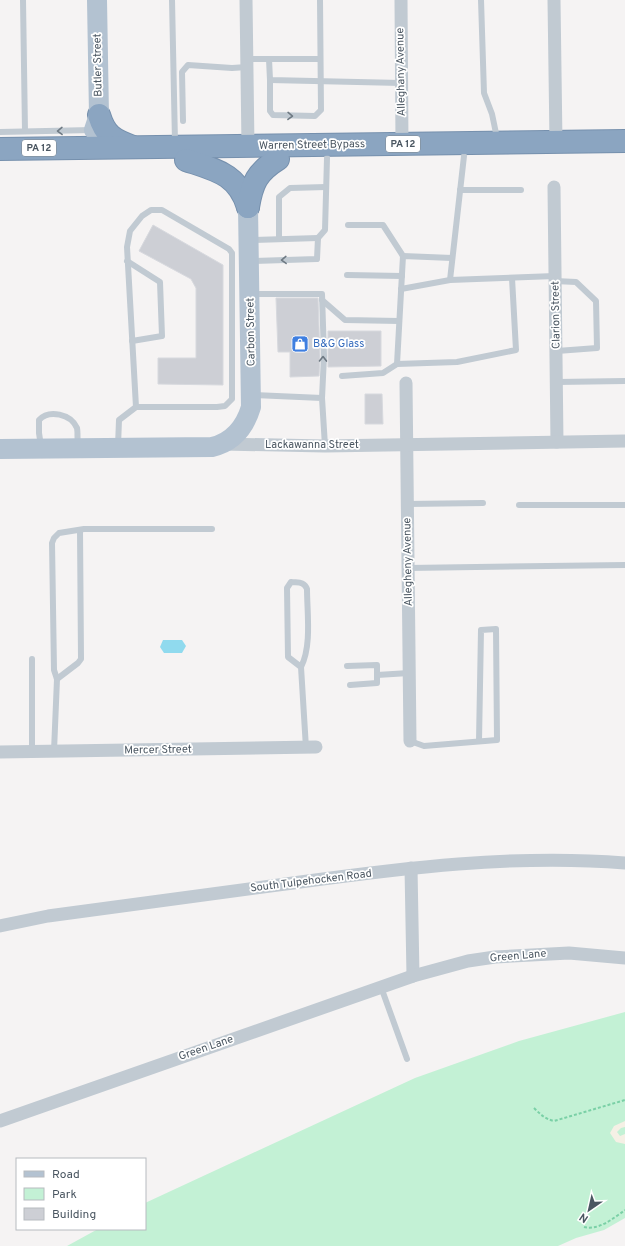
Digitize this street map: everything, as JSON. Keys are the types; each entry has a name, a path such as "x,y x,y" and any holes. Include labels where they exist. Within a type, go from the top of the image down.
{"highway":[{"path":"77,154 97,123 102,125 110,136 121,143 134,147"},
{"name":"Warren Street Bypass","path":"0,149 77,154 181,153 248,146 625,141"},
{"name":"Warren Street Bypass","path":"0,162 134,147 181,153 278,159 625,154"},
{"path":"181,153 232,180 243,192 248,207"},
{"path":"248,207 256,179 267,166 278,159"}],"main road":[{"name":"Butler Street","path":"97,123 98,0"},
{"name":"Carbon Street","path":"222,444 232,439 244,425 252,407 250,240 248,207"},
{"name":"Lackawanna Street","path":"0,449 212,447 222,444"}],"street":[{"path":"246,0 248,146"},
{"name":"Alleghany Avenue","path":"401,0 402,144"},
{"path":"554,0 556,142"},
{"name":"Clarion Street","path":"554,187 557,442"},
{"name":"Allegheny Avenue","path":"406,383 410,741"},
{"name":"Lackawanna Street","path":"222,444 325,446 625,441"},
{"name":"Mercer Street","path":"0,752 311,747"},
{"name":"South Tulpehocken Road","path":"0,926 48,916 411,868 511,861 585,861 625,863"},
{"path":"411,868 413,976"},
{"name":"Green Lane","path":"0,1120 413,976 468,962 495,957 569,953 625,958"}],"lane":[{"path":"23,0 25,132"},
{"path":"172,0 181,153"},
{"path":"269,59 270,111 273,115 315,116 321,110 320,0"},
{"path":"481,0 484,93 492,114 498,142"},
{"path":"183,121 182,72 188,65 232,68 247,63 269,59 320,59"},
{"path":"270,80 401,83"},
{"path":"0,132 25,132 97,123"},
{"path":"450,280 464,156"},
{"path":"250,261 317,259 318,238 325,230 327,158"},
{"path":"279,239 279,197 290,188 326,187"},
{"path":"460,190 521,190"},
{"path":"118,448 119,420 136,407 217,408 225,406 232,399 232,253 162,210 151,210 142,216 130,231 126,247 136,407"},
{"path":"348,225 383,225 403,256 397,364"},
{"path":"250,240 318,238"},
{"path":"403,256 452,258"},
{"path":"127,261 160,282 162,336 132,341"},
{"path":"347,275 402,276"},
{"path":"342,376 383,373 397,364 457,362 516,350 512,278"},
{"path":"401,289 450,280 512,278 555,279 576,282 596,300 597,348 556,351"},
{"path":"250,294 322,297 345,320 399,321"},
{"path":"322,297 324,356 322,398 325,446"},
{"path":"557,382 625,381"},
{"path":"252,395 322,398"},
{"path":"42,449 39,433 39,420 42,416 51,413 66,417 72,422 77,429 78,448"},
{"path":"407,504 483,503"},
{"path":"520,505 625,505"},
{"path":"57,679 81,659 80,530"},
{"path":"54,751 57,679 54,670 52,543 54,538 59,533 80,530 212,530"},
{"path":"408,568 625,565"},
{"path":"301,667 288,657 287,588 291,582 302,583 306,585 307,589 306,658 301,667 311,747"},
{"path":"410,741 424,746 479,742 497,740 496,630 481,630 479,742"},
{"path":"32,659 32,752"},
{"path":"347,666 377,665 377,683 350,684"},
{"path":"377,675 409,674"},
{"path":"381,987 406,1059"}],"path":[{"path":"534,1108 539,1114 548,1120 554,1121 625,1100"},
{"path":"584,1227 589,1228 599,1226 625,1210"}],"green space":[{"path":"625,1012 625,1218 604,1230 576,1238 558,1246 67,1246 96,1230 146,1230 146,1203 415,1078 519,1041"}],"sand":[{"path":"625,1121 625,1127 621,1128 617,1132 620,1136 625,1134 625,1144 616,1142 610,1133 614,1126"}],"water":[{"path":"163,640 182,640 186,646 182,653 164,653 160,647"}],"building":[{"path":"153,225 223,265 223,385 158,384 158,358 196,358 196,288 191,279 139,251"},
{"path":"276,298 318,298 320,356 319,376 290,377 290,352 278,352"},
{"path":"328,331 381,331 381,366 328,367"},
{"path":"365,394 382,394 383,424 365,424"}],"place":[{"name":"B&G Glass","path":"300,344"}]}
